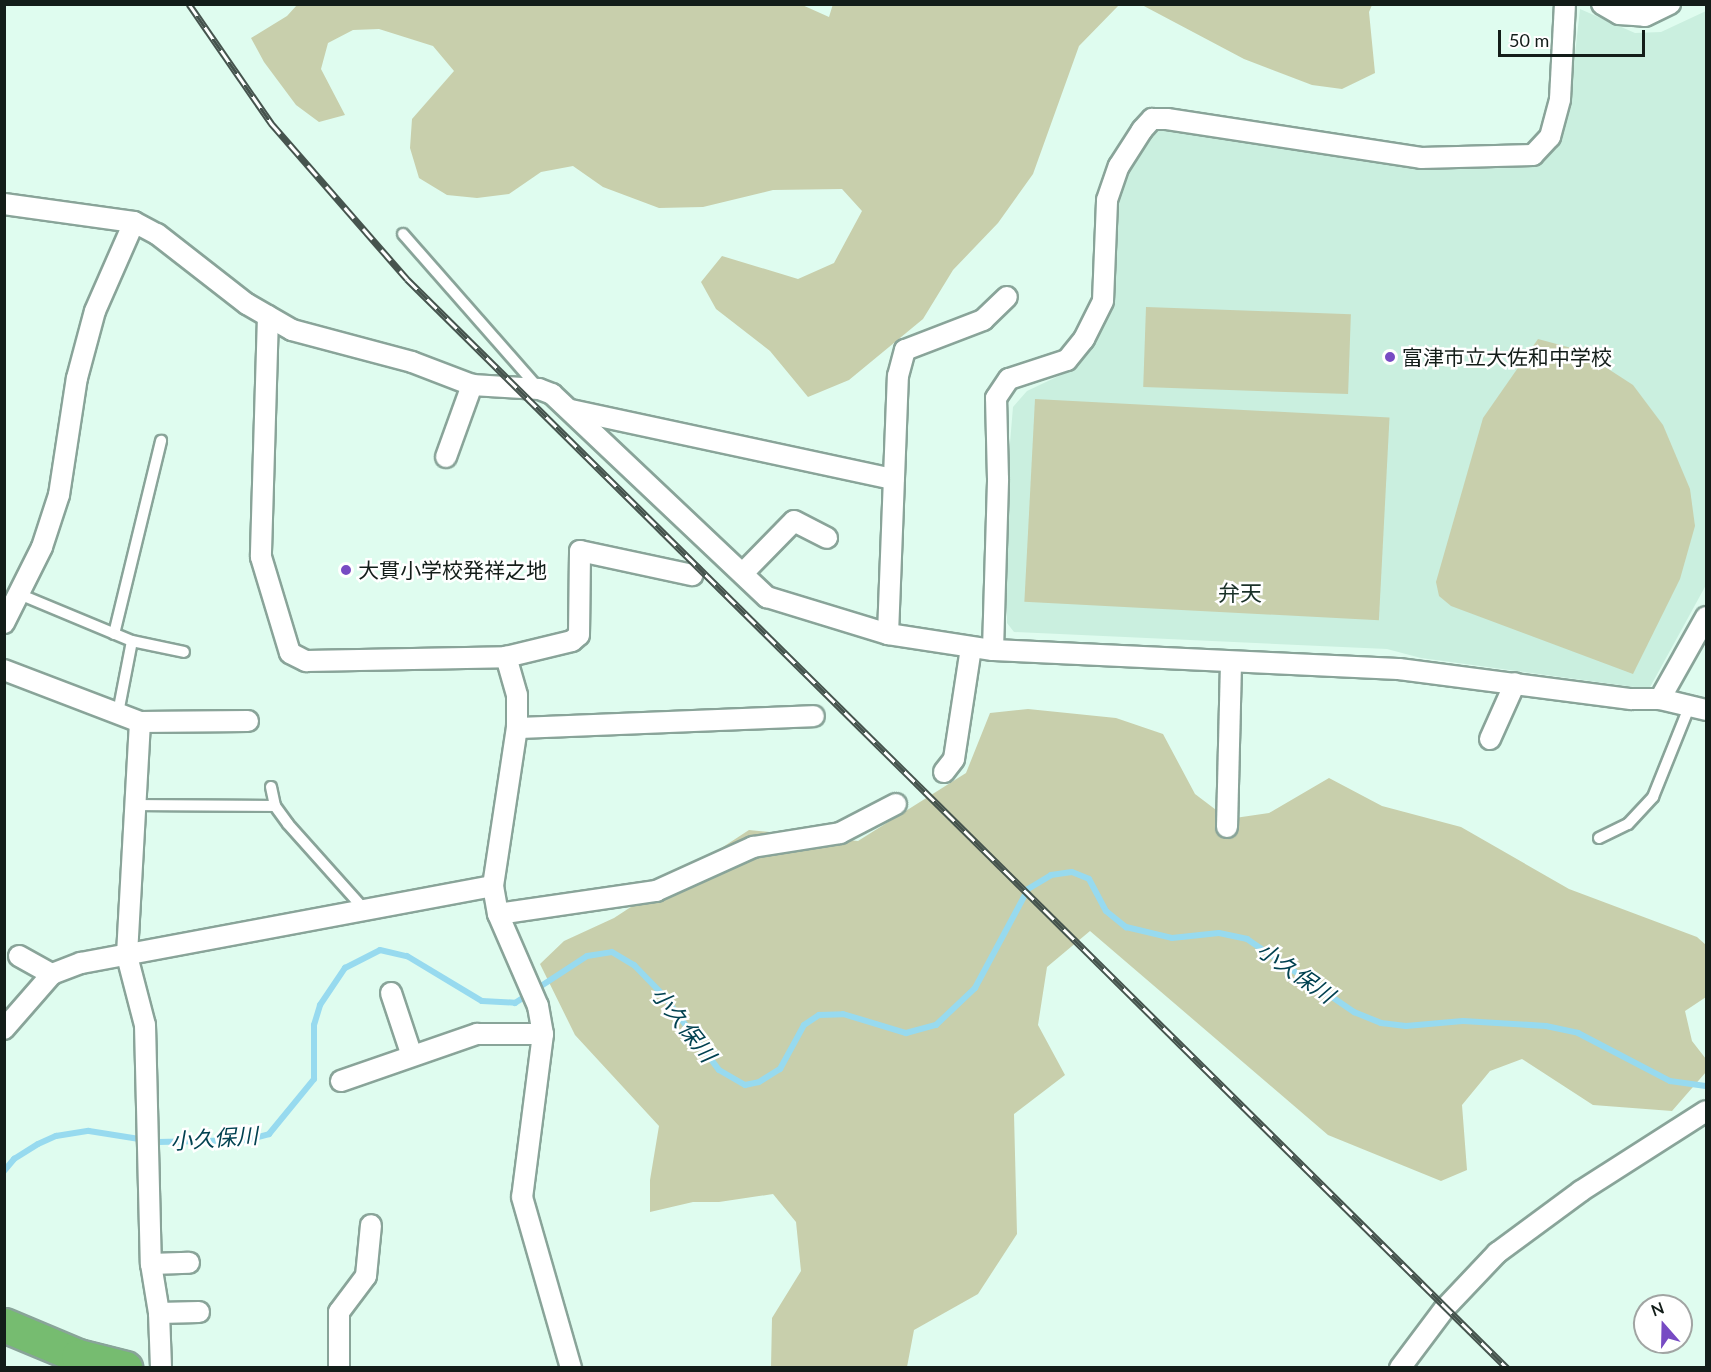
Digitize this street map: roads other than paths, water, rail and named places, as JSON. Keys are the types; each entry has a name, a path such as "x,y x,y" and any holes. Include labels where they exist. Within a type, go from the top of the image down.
{"highway":[{"path":"4,1325 75,1362 125,1368"}],"street":[{"path":"993,650 999,479 996,398 1009,379 1067,360 1084,339 1103,301 1107,200 1119,166 1142,130 1152,119 1167,119 1421,158 1533,155 1550,137 1560,99 1565,4"},
{"path":"1602,4 1619,14 1645,16 1670,4"},
{"path":"4,204 134,222 157,234 203,273 292,330 412,362 472,385 539,389 552,394 744,572 767,597 888,634 993,650 1231,663 1399,669 1631,699 1660,699 1698,707"},
{"path":"4,623 42,547 59,495 77,378 95,312 134,222"},
{"path":"888,634 898,376 905,350 983,320 1007,297"},
{"path":"268,316 261,557 290,653 306,661 506,657 572,641 579,635 579,551 692,575"},
{"path":"446,457 472,385"},
{"path":"570,410 894,479"},
{"path":"744,572 794,521 827,538"},
{"path":"1660,699 1707,617"},
{"path":"944,772 954,759 971,648"},
{"path":"506,657 517,695 517,728 493,886 498,914 538,1006 543,1034 522,1197 571,1368"},
{"path":"1227,827 1231,663"},
{"path":"4,670 140,722 248,721"},
{"path":"1490,739 1515,683"},
{"path":"517,728 814,716"},
{"path":"140,722 127,956 145,1025 151,1264 159,1313 161,1368"},
{"path":"498,914 656,891 753,847 840,833 896,804"},
{"path":"4,1029 52,974 81,963 493,886"},
{"path":"19,956 52,974"},
{"path":"391,993 412,1056"},
{"path":"341,1081 477,1034 543,1034"},
{"path":"1400,1368 1445,1308 1497,1253 1581,1191 1707,1111"},
{"path":"339,1368 339,1312 366,1276 371,1225"},
{"path":"151,1264 189,1263"},
{"path":"159,1313 199,1312"}],"lane":[{"path":"403,234 539,389"},
{"path":"114,634 161,441"},
{"path":"19,594 132,641 184,651"},
{"path":"118,713 132,641"},
{"path":"1599,838 1628,825 1653,797 1698,707"},
{"path":"272,787 275,806 365,910"},
{"path":"136,805 275,806"}],"waterway":[{"name":"小久保川","path":"4,1171 14,1159 38,1144 56,1136 89,1131 158,1142 247,1140 269,1134 314,1079 314,1025 320,1005 345,968 380,950 407,956 482,1001 515,1003 587,956 612,952 634,965 664,996 719,1070 745,1085 759,1082 780,1069 804,1025 819,1015 843,1014 906,1033 936,1025 975,988 1028,889 1051,875 1072,872 1089,879 1106,911 1126,927 1172,938 1219,933 1247,939 1354,1012 1381,1023 1406,1026 1463,1021 1546,1026 1578,1033 1670,1081 1706,1086"}],"railway":[{"path":"189,4 271,123 407,279 1507,1368"}],"place":[{"name":"富津市立大佐和中学校","path":"1390,357"},
{"name":"大貫小学校発祥之地","path":"346,570"}],"district":[{"name":"弁天","path":"1240,593"}]}
